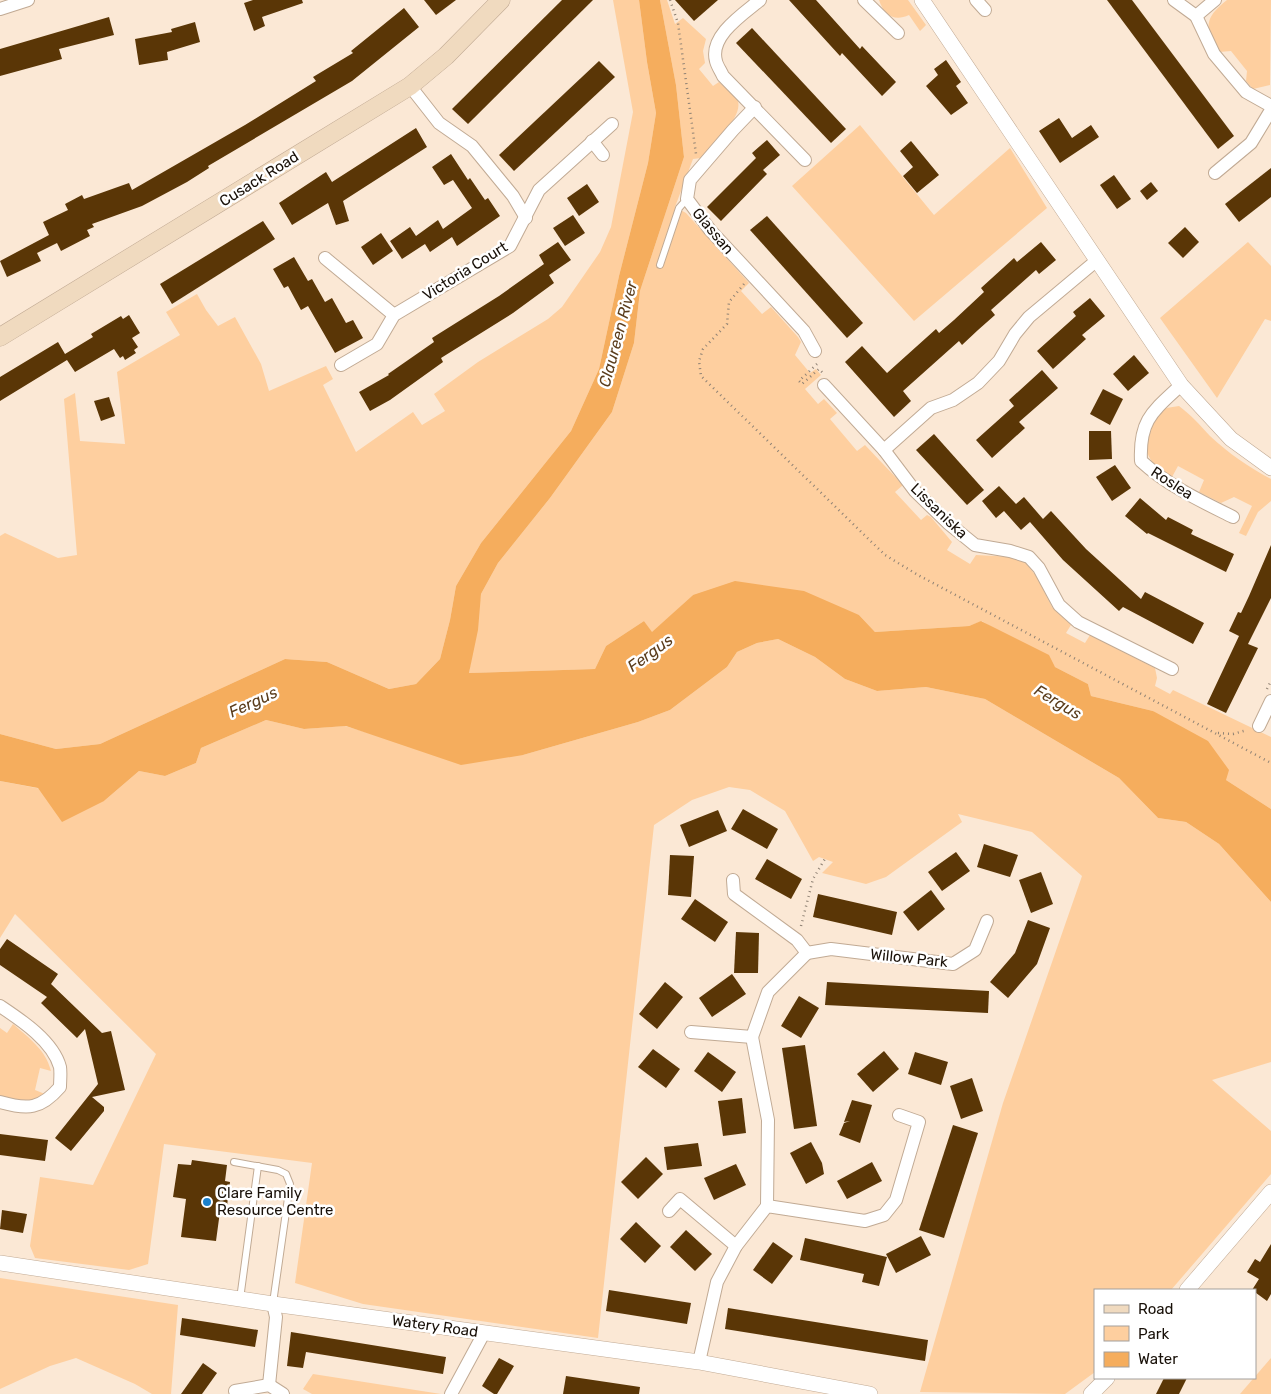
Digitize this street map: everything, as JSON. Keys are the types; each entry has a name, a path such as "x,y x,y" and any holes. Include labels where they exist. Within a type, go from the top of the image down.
{"main road":[{"name":"Cusack Road","path":"0,337 410,86 446,56 501,0"}],"street":[{"path":"0,10 28,0"},
{"path":"760,0 734,22 716,43 716,61 723,76 805,160"},
{"path":"864,0 898,33"},
{"path":"922,0 1181,385 1231,439 1271,468"},
{"path":"976,0 985,10"},
{"path":"1174,0 1196,16 1214,54 1246,92 1271,108 1251,143 1215,173"},
{"path":"1196,16 1215,0"},
{"path":"410,86 439,123 472,146 513,196 526,218"},
{"name":"Glassan","path":"755,107 690,180 687,199 710,230 804,332 815,351"},
{"name":"Victoria Court","path":"341,365 377,344 394,315 510,246 539,190 612,124"},
{"path":"592,141 603,155"},
{"path":"324,258 344,264 394,315"},
{"path":"884,450 931,408 953,400 978,384 999,361 1015,334 1029,317 1096,261"},
{"name":"Lissaniska","path":"824,385 884,450 916,491 948,523 975,545 1010,551 1029,557 1039,568 1059,606 1078,622 1172,669"},
{"name":"Roslea","path":"1181,385 1158,407 1144,425 1140,445 1141,461 1155,474 1233,517"},
{"path":"1259,726 1271,701"},
{"path":"699,1362 717,1282 736,1246 767,1206 768,1120 752,1037 768,992 807,953 797,940 734,894 733,880"},
{"name":"Willow Park","path":"807,953 831,950 953,964 976,950 987,921"},
{"path":"0,1006 23,1022 49,1048 60,1067 60,1087 49,1100 37,1106 22,1107 0,1102"},
{"path":"691,1032 752,1037"},
{"path":"767,1206 865,1221 884,1215 896,1200 919,1122 899,1116"},
{"path":"1188,1289 1271,1192"},
{"path":"669,1211 680,1199 736,1246"},
{"name":"Watery Road","path":"0,1263 273,1304 699,1362 870,1394"},
{"path":"269,1385 276,1317 273,1304"},
{"path":"451,1394 484,1333"},
{"path":"1091,1394 1106,1379"},
{"path":"235,1391 269,1385 283,1394"}],"lane":[{"path":"660,265 679,208 687,199"},
{"path":"234,1162 278,1170 286,1174 290,1184 273,1304"},
{"path":"240,1299 258,1166"}],"path":[{"path":"670,0 678,23 698,171"},
{"path":"751,275 729,302 727,324 703,349 700,361 701,376 885,555 918,575 1140,694 1217,732 1271,763"},
{"path":"815,351 818,364 799,381 802,384 819,369 826,378 824,385"},
{"path":"1217,732 1233,734 1259,726"},
{"path":"797,940 813,879 826,857"}],"green space":[{"path":"613,0 639,0 656,113 648,163 619,276 599,369 571,431 481,543 456,586 440,659 416,684 389,689 327,662 285,659 100,744 56,749 0,734 0,536 5,533 58,558 77,555 64,399 75,393 80,441 125,444 117,372 180,335 166,312 197,294 218,326 235,317 261,364 269,391 326,366 333,379 323,385 356,452 413,412 422,425 445,411 434,394 478,362 548,319 562,307 600,252 611,227 633,112"},
{"path":"660,0 667,0 675,24 683,18 706,39 703,51 705,63 699,69 713,86 719,82 731,92 737,99 738,106 737,113 726,130 701,158 693,159 675,207 686,213 749,283 741,291 762,314 771,307 798,337 801,342 795,355 810,373 816,369 821,375 805,389 818,404 824,399 837,413 830,419 857,451 865,445 903,485 895,492 921,520 927,515 931,517 952,542 947,550 970,564 976,555 1014,557 1024,561 1037,577 1052,607 1071,625 1066,633 1085,643 1090,635 1155,668 1157,678 1155,686 1170,694 1173,690 1271,737 1271,809 1226,780 1153,711 1091,696 1088,684 1055,667 982,621 969,626 875,632 859,615 693,595 652,633 644,621 606,646 595,669 469,673 481,594 498,563 550,498 612,412 634,343 640,291 684,157 676,85"},
{"path":"879,0 908,0 926,25 920,31 909,15 899,18 890,16 884,10"},
{"path":"1227,0 1271,0 1270,85 1253,89 1246,81 1247,71 1231,51 1219,52 1214,44 1209,30 1210,18 1219,6"},
{"path":"860,125 934,215 1010,148 1047,208 914,321 792,186"},
{"path":"1248,242 1271,266 1271,321 1265,319 1217,398 1160,318"},
{"path":"1179,406 1224,448 1247,465 1271,479 1271,501 1258,512 1246,536 1239,533 1252,506 1234,497 1221,503 1199,492 1204,480 1178,466 1172,477 1157,467 1151,460 1147,452 1146,440 1153,420 1162,411"},
{"path":"778,639 815,657 845,679 877,691 926,687 985,699 1119,778 1158,818 1186,822 1219,844 1271,902 1271,1062 1212,1080 1271,1131 1271,1174 1172,1289 1094,1289 1094,1373 1065,1394 920,1392 1003,1103 1082,876 1032,832 958,814 962,822 886,877 866,884 822,873 833,862 819,857 813,861 785,811 750,790 729,787 692,800 654,825 598,1338 363,1304 295,1283 312,1163 164,1144 148,1264 129,1270 35,1258 30,1246 40,1177 93,1185 156,1054 15,914 0,938 0,781 104,801 139,771 165,776 196,763 201,748 266,720 304,729 345,726 392,740 523,755 638,722 670,710 727,667 737,652 757,643"},
{"path":"13,1024 31,1039 41,1051 51,1071 40,1068 35,1090 45,1094 34,1099 23,1100 0,1096 0,1028 7,1033"},
{"path":"0,1278 178,1305 171,1394 152,1394 135,1384 76,1358 50,1366 0,1389"},
{"path":"1271,1358 1271,1394 1240,1394 1253,1379 1256,1379 1256,1375"},
{"path":"313,1374 441,1394 312,1394 303,1389"}],"water":[{"path":"639,0 660,0 676,85 684,157 640,291 634,343 612,412 550,498 498,563 481,594 478,630 469,673 595,669 606,646 644,621 652,632 693,595 735,581 804,591 859,615 875,632 969,626 981,621 1049,655 1055,667 1088,684 1091,696 1153,711 1208,741 1229,770 1226,780 1271,809 1271,902 1219,844 1186,822 1158,818 1119,778 985,699 926,687 877,691 845,679 815,657 778,639 757,643 737,652 727,667 670,710 638,722 523,755 461,765 346,726 304,729 266,720 201,748 196,763 165,776 139,771 104,801 62,822 38,788 0,781 0,734 56,749 100,744 285,659 327,662 389,689 416,684 440,659 456,586 481,543 571,431 599,369 619,276 648,163 656,113"}],"building":[{"path":"253,0 302,0 303,3 262,17 265,26 254,31 244,3"},
{"path":"424,0 456,0 436,15"},
{"path":"562,0 593,0 468,124 452,109"},
{"path":"675,0 718,0 694,21"},
{"path":"789,0 816,0 860,49 862,46 896,82 882,96 842,53 840,56"},
{"path":"1107,0 1132,0 1234,136 1218,149"},
{"path":"404,8 419,27 352,81 208,166 209,168 187,182 142,206 92,224 94,227 87,230 90,236 61,251 57,243 37,253 41,261 7,277 0,261 49,235 43,222 68,210 65,204 82,195 84,199 129,183 132,190 245,125 316,81 313,77 353,53 351,51"},
{"path":"109,17 114,35 59,49 62,59 0,76 0,49"},
{"path":"195,22 200,42 167,52 168,60 139,65 135,39 172,32 171,29"},
{"path":"752,28 846,129 831,143 736,43"},
{"path":"946,60 961,82 956,86 968,103 951,115 926,86 938,75 934,69"},
{"path":"599,61 615,77 514,171 499,155"},
{"path":"1059,118 1072,138 1091,125 1099,137 1060,163 1039,131"},
{"path":"416,128 427,147 343,201 349,221 336,225 328,203 292,225 279,203 326,172 332,182"},
{"path":"767,140 780,155 763,170 767,174 721,221 707,207 756,158 752,153"},
{"path":"911,141 939,175 917,193 903,176 913,167 900,151"},
{"path":"451,154 468,180 470,178 485,200 488,198 500,216 457,246 452,237 430,252 425,244 402,259 390,241 410,227 416,236 438,220 443,229 472,208 453,180 444,185 432,167"},
{"path":"1271,168 1271,197 1239,222 1225,204"},
{"path":"1114,175 1131,199 1117,209 1100,185"},
{"path":"1151,182 1158,191 1147,200 1140,191"},
{"path":"587,184 599,202 579,216 567,198"},
{"path":"573,215 585,233 565,246 553,228"},
{"path":"767,216 863,323 847,338 750,230"},
{"path":"263,221 275,239 172,304 160,284"},
{"path":"1185,227 1199,242 1183,258 1168,243"},
{"path":"381,233 393,251 373,265 361,247"},
{"path":"558,242 571,260 549,275 554,283 513,313 441,358 443,362 390,400 370,411 359,392 389,375 434,342 432,338 499,296 544,264 539,255"},
{"path":"1041,242 1056,260 1039,274 1036,270 991,310 995,315 962,345 959,341 903,391 911,401 894,417 845,362 862,346 887,373 936,329 939,333 954,320 984,292 981,288 1014,258 1017,262"},
{"path":"294,257 308,281 312,279 325,302 332,298 346,323 353,320 363,338 335,353 308,306 301,310 288,286 284,288 273,269"},
{"path":"1090,298 1105,316 1082,335 1086,339 1053,369 1037,351 1076,316 1073,312"},
{"path":"129,315 140,333 132,338 138,347 134,350 136,353 125,360 123,356 120,358 114,349 75,372 67,360 0,401 0,377 58,342 65,354 93,337 91,334 121,316 123,319"},
{"path":"1134,355 1149,373 1128,391 1113,374"},
{"path":"1042,370 1058,388 1019,422 1025,428 992,458 976,440 1014,406 1009,400"},
{"path":"1103,389 1123,399 1110,425 1090,414"},
{"path":"109,397 115,416 101,421 94,401"},
{"path":"1089,431 1111,431 1112,459 1089,460"},
{"path":"934,434 984,490 967,505 916,450"},
{"path":"1115,465 1131,488 1112,501 1096,477"},
{"path":"999,486 1016,504 1024,497 1043,519 1051,511 1086,549 1141,599 1145,592 1204,623 1193,644 1123,607 1119,611 1063,560 1030,522 1021,530 1004,511 996,518 982,501"},
{"path":"1140,498 1166,520 1168,517 1193,530 1191,534 1234,554 1226,572 1147,534 1125,516"},
{"path":"1271,545 1271,598 1248,644 1258,648 1226,713 1207,704 1239,636 1229,631 1238,612 1241,613"},
{"path":"743,809 778,829 767,849 731,829"},
{"path":"718,810 727,831 689,847 680,825"},
{"path":"984,844 1018,855 1010,877 977,867"},
{"path":"956,852 970,871 942,891 928,872"},
{"path":"670,855 694,856 691,897 668,895"},
{"path":"767,859 802,879 791,899 755,879"},
{"path":"1041,872 1053,904 1031,913 1019,880"},
{"path":"931,890 945,909 918,931 903,912"},
{"path":"818,894 897,912 892,935 813,917"},
{"path":"695,899 728,922 715,942 681,919"},
{"path":"1028,920 1050,928 1037,964 1008,998 990,982 1015,953"},
{"path":"736,932 759,933 758,973 734,973"},
{"path":"7,939 58,974 51,984 102,1033 111,1031 125,1090 92,1097 104,1107 104,1111 71,1151 55,1138 98,1084 85,1029 77,1038 41,1003 47,997 0,965 0,949"},
{"path":"732,974 746,994 712,1017 699,998"},
{"path":"665,982 683,997 657,1029 639,1014"},
{"path":"827,982 989,991 988,1013 825,1005"},
{"path":"799,996 819,1008 801,1038 781,1026"},
{"path":"805,1045 817,1126 794,1129 782,1048"},
{"path":"653,1049 680,1069 666,1088 638,1067"},
{"path":"884,1051 899,1069 873,1092 857,1074"},
{"path":"708,1052 736,1072 722,1092 694,1071"},
{"path":"915,1052 948,1062 941,1085 908,1074"},
{"path":"972,1078 983,1111 961,1119 950,1086"},
{"path":"742,1098 746,1133 723,1136 718,1101"},
{"path":"852,1100 872,1105 860,1143 839,1135 844,1123 850,1121 844,1122"},
{"path":"953,1125 978,1133 944,1238 919,1230"},
{"path":"0,1134 48,1140 45,1161 0,1155"},
{"path":"811,1142 822,1163 824,1174 806,1184 790,1153"},
{"path":"698,1143 702,1166 667,1170 664,1147"},
{"path":"646,1157 663,1174 638,1199 621,1182"},
{"name":"Clare Family Resource Centre","path":"192,1160 227,1165 225,1181 230,1182 227,1206 221,1204 216,1241 181,1237 186,1199 173,1197 178,1164 191,1165"},
{"path":"872,1162 882,1181 847,1199 837,1181"},
{"path":"736,1164 746,1185 714,1200 704,1178"},
{"path":"2,1210 27,1214 23,1233 0,1229"},
{"path":"636,1222 661,1246 645,1263 620,1239"},
{"path":"686,1230 712,1254 695,1271 670,1247"},
{"path":"921,1236 931,1255 896,1273 886,1254"},
{"path":"805,1238 887,1257 879,1286 862,1282 864,1274 800,1260"},
{"path":"773,1242 793,1256 772,1284 753,1270"},
{"path":"1271,1244 1271,1294 1267,1301 1256,1293 1256,1289 1253,1289 1259,1279 1247,1272 1255,1259 1260,1262"},
{"path":"609,1290 691,1303 687,1324 606,1311"},
{"path":"728,1308 928,1340 925,1361 725,1329"},
{"path":"182,1318 258,1330 255,1347 180,1335"},
{"path":"291,1332 446,1357 443,1374 306,1352 303,1368 287,1366"},
{"path":"499,1358 514,1366 497,1394 494,1394 482,1386"},
{"path":"203,1363 217,1373 202,1394 181,1394"},
{"path":"566,1376 640,1387 639,1394 563,1394"},
{"path":"1164,1379 1186,1379 1179,1394 1156,1394"}],"place":[{"name":"Clare Family Resource Centre","path":"207,1202"}],"water label":[{"name":"Claureen River","path":"618,334"},
{"name":"Fergus","path":"650,653"},
{"name":"Fergus","path":"253,702"},
{"name":"Fergus","path":"1058,702"}]}
